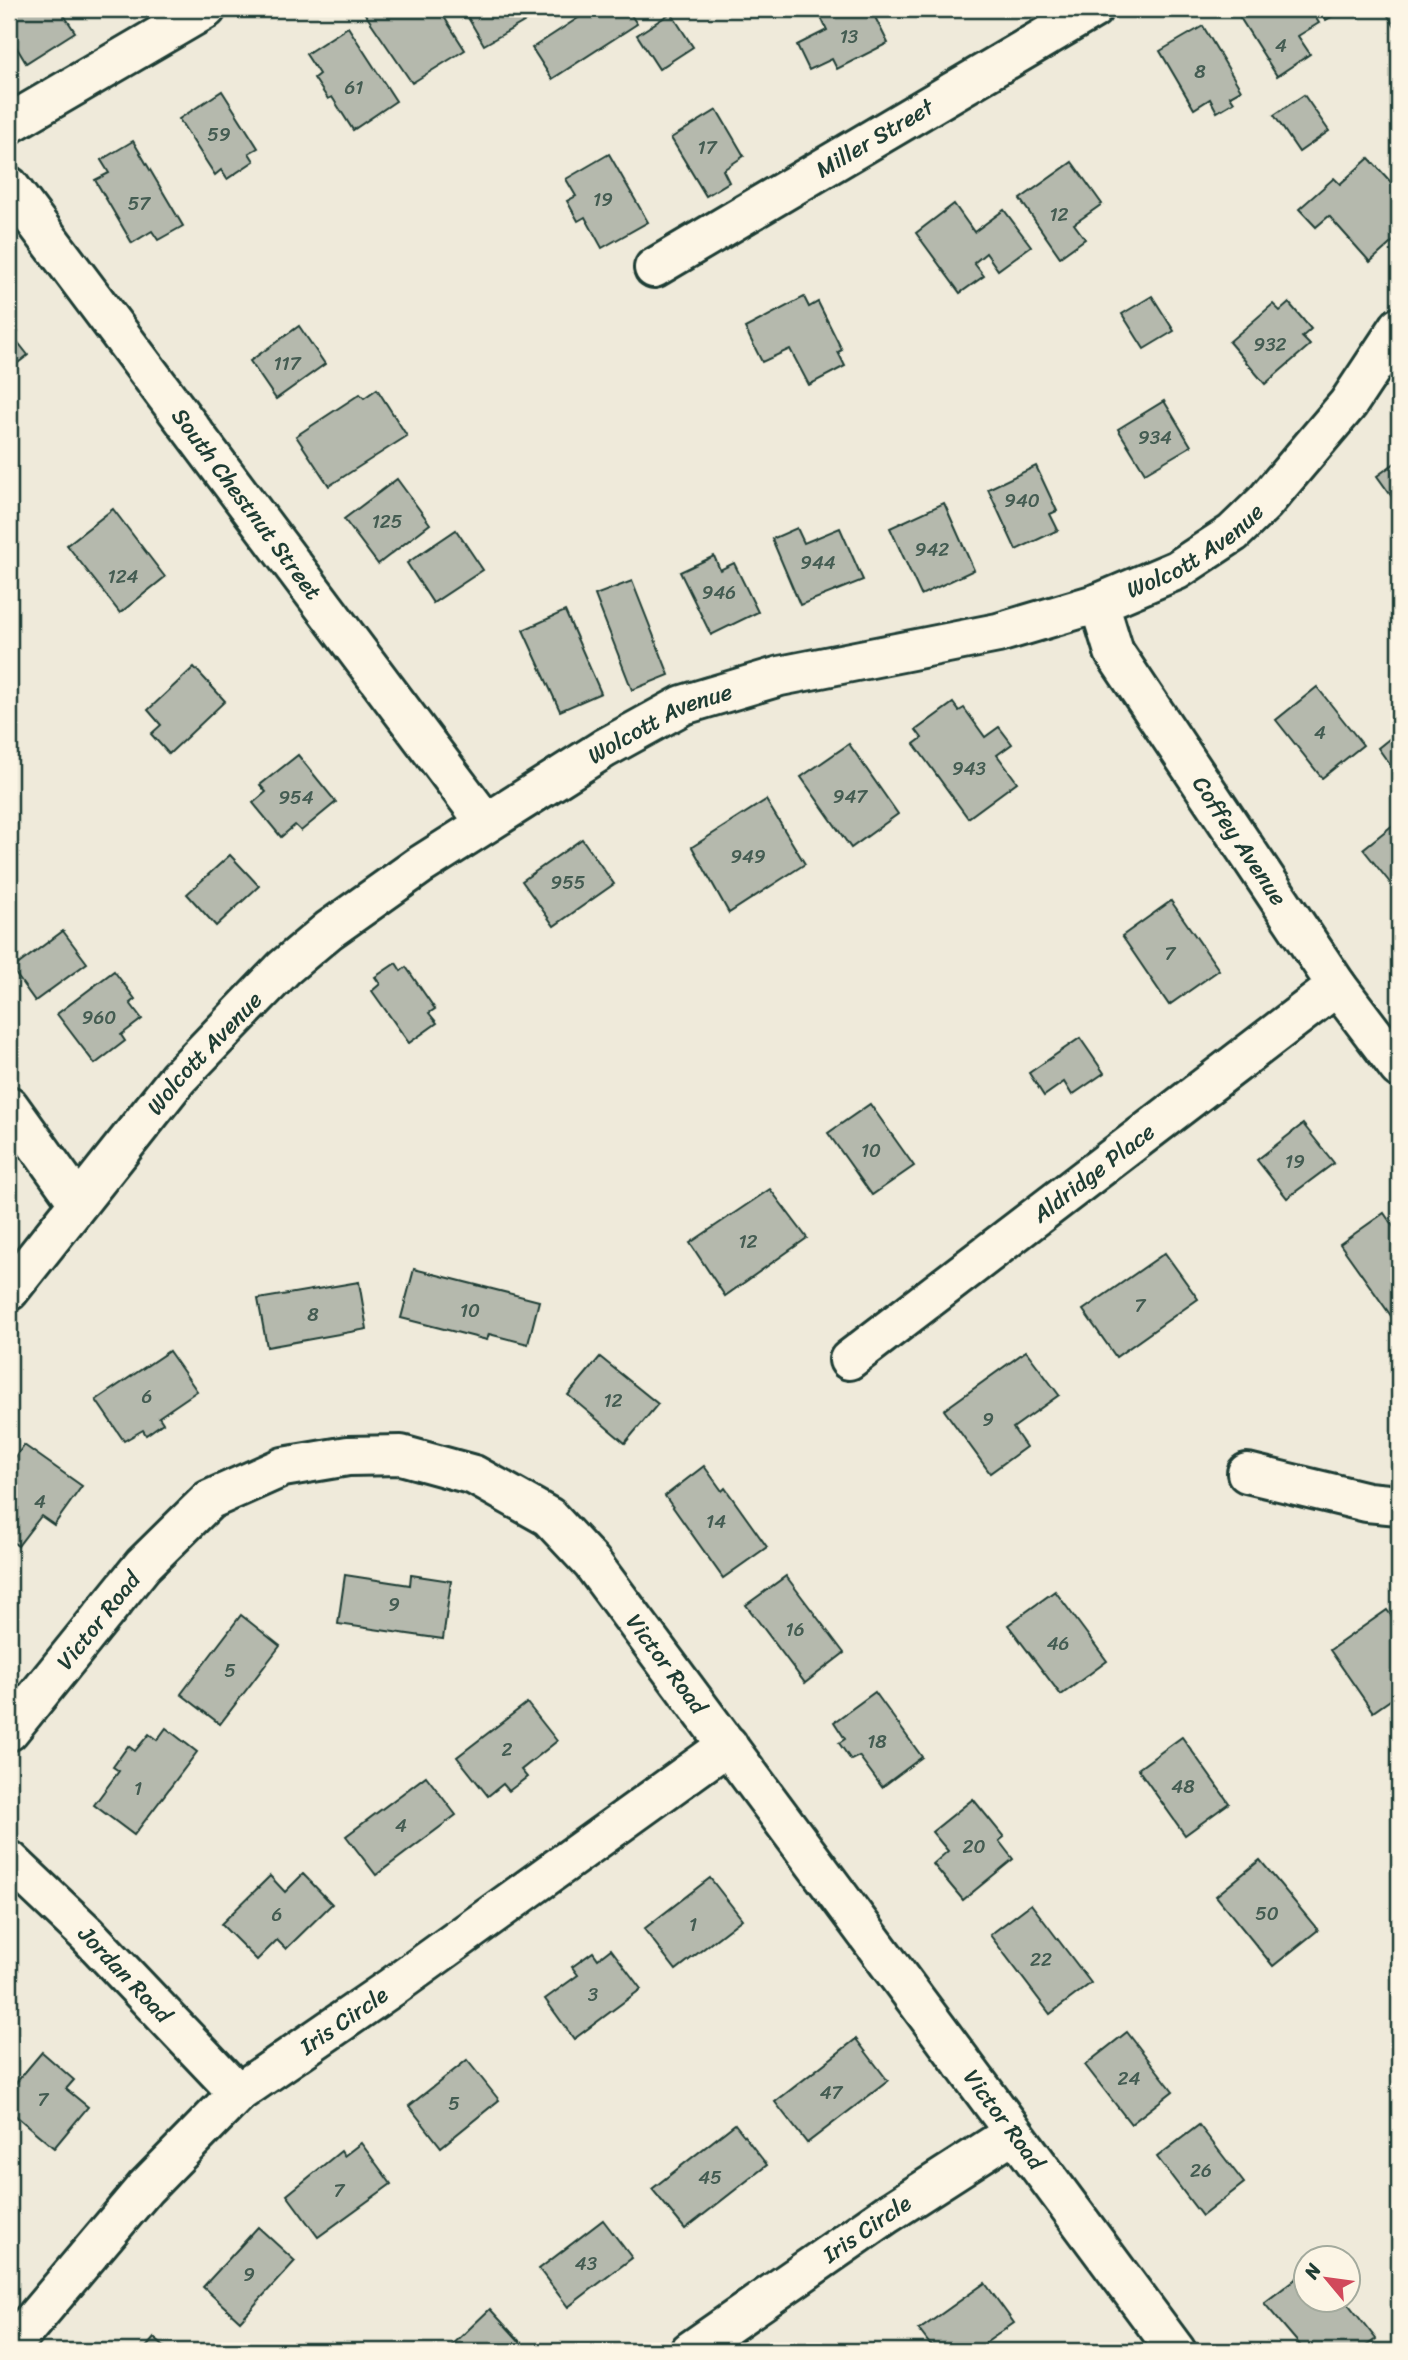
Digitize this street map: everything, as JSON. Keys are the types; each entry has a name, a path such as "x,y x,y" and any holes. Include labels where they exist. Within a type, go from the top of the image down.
{"street":[{"path":"9,124 206,9"},
{"name":"Miller Street","path":"654,268 1093,9"},
{"name":"South Chestnut Street","path":"9,187 486,823"},
{"name":"Wolcott Avenue","path":"9,1291 178,1078 284,968 329,930 486,823 605,748 683,705 780,676 998,633 1099,603 1177,570 1233,533 1264,503 1348,404 1399,327"},
{"name":"Coffey Avenue","path":"1099,603 1114,652 1337,986 1399,1068"},
{"name":"Aldridge Place","path":"849,1360 1337,986"},
{"path":"9,1106 78,1202"},
{"name":"Victor Road","path":"9,1731 144,1565 209,1500 283,1467 348,1456 401,1455 474,1475 549,1517 592,1563 1177,2351"},
{"path":"1247,1473 1367,1502 1399,1505"},
{"name":"Iris Circle","path":"9,2348 145,2188 238,2093 728,1745"},
{"name":"Jordan Road","path":"9,1860 86,1933 238,2093"},
{"name":"Iris Circle","path":"690,2351 887,2214 1013,2133"}],"building":[{"path":"9,9 60,9 75,32 26,63 9,35"},
{"path":"439,9 465,50 412,83 363,11"},
{"path":"463,9 523,9 529,19 484,45"},
{"path":"592,9 627,9 637,24 552,79 532,48"},
{"path":"817,9 871,9 888,43 837,69 832,59 809,70 797,45 827,30"},
{"path":"1251,9 1310,9 1319,23 1298,36 1310,54 1277,76 1239,16"},
{"path":"1319,9 1345,9 1326,20"},
{"path":"1384,9 1399,9 1399,34"},
{"path":"671,13 693,47 659,69 637,35"},
{"path":"1203,26 1241,90 1230,96 1234,102 1217,112 1210,99 1194,109 1160,51"},
{"path":"348,27 396,101 353,130 332,97 328,99 314,78 319,74 306,54"},
{"path":"222,91 258,148 249,153 254,161 227,179 221,170 215,175 179,119"},
{"path":"1304,95 1329,131 1299,152 1274,115"},
{"path":"717,110 744,156 723,170 729,182 706,196 671,138"},
{"path":"133,141 183,226 158,240 152,231 132,243 95,180 109,173 101,160"},
{"path":"609,154 648,222 602,248 585,217 578,221 567,201 576,196 566,179"},
{"path":"1369,158 1399,191 1399,236 1370,262 1329,216 1316,227 1299,209 1334,178 1340,184"},
{"path":"1072,162 1102,204 1074,224 1085,239 1060,257 1020,199"},
{"path":"954,204 974,232 1004,210 1031,246 998,270 986,253 974,263 984,276 960,293 916,233"},
{"path":"1152,296 1174,331 1144,349 1122,314"},
{"path":"804,297 809,307 818,302 842,350 838,352 845,366 809,385 790,349 762,362 745,328"},
{"path":"1289,303 1311,329 1302,337 1310,345 1265,384 1229,342 1273,304 1280,311"},
{"path":"9,320 18,332 13,336 28,355 9,370"},
{"path":"299,326 325,364 276,399 250,361"},
{"path":"377,389 407,436 329,486 296,436 360,394 364,398"},
{"path":"1164,401 1191,446 1145,473 1118,429"},
{"path":"1399,460 1399,498 1395,501 1377,476"},
{"path":"1036,466 1057,511 1050,514 1058,530 1016,550 988,489"},
{"path":"397,479 430,524 378,564 344,519"},
{"path":"944,503 974,570 921,595 890,528"},
{"path":"113,509 165,577 120,613 67,545"},
{"path":"797,528 804,543 840,528 863,580 800,605 772,539"},
{"path":"456,530 483,570 433,603 407,563"},
{"path":"714,556 720,570 734,563 758,612 711,635 680,572"},
{"path":"632,581 669,675 632,690 595,595"},
{"path":"565,611 601,693 560,711 523,630"},
{"path":"194,667 225,701 169,754 151,734 161,725 148,710"},
{"path":"1317,687 1363,745 1322,778 1276,720"},
{"path":"953,703 959,711 964,708 985,737 999,727 1012,744 997,755 1017,782 968,818 914,744 922,738 916,730"},
{"path":"1399,731 1399,771 1396,773 1378,748"},
{"path":"849,744 898,814 851,848 801,777"},
{"path":"298,755 336,802 301,831 295,825 281,837 253,803 266,792 260,785"},
{"path":"766,800 805,864 729,913 692,847"},
{"path":"1399,820 1399,894 1363,849"},
{"path":"582,839 614,884 554,926 522,881"},
{"path":"230,855 259,886 216,926 187,894"},
{"path":"1171,901 1219,970 1169,1005 1122,936"},
{"path":"63,931 87,963 35,1001 12,969"},
{"path":"396,963 401,971 406,967 435,1009 429,1013 437,1023 409,1043 372,991 380,984 375,977"},
{"path":"114,971 135,999 130,1003 142,1019 121,1035 125,1041 95,1064 57,1014"},
{"path":"1080,1038 1104,1073 1072,1095 1064,1082 1044,1096 1029,1073"},
{"path":"870,1104 914,1166 872,1195 828,1133"},
{"path":"1303,1124 1334,1163 1287,1198 1257,1160"},
{"path":"770,1189 807,1238 725,1296 690,1243"},
{"path":"1384,1213 1399,1235 1399,1316 1394,1320 1340,1244"},
{"path":"1165,1253 1198,1299 1116,1357 1083,1310"},
{"path":"414,1269 539,1301 528,1344 489,1334 487,1340 401,1318"},
{"path":"359,1282 367,1329 267,1347 258,1299"},
{"path":"169,1351 197,1391 159,1417 163,1423 146,1435 143,1430 124,1441 96,1400"},
{"path":"1026,1351 1059,1395 1013,1428 1026,1447 990,1473 944,1410"},
{"path":"600,1357 658,1404 625,1443 568,1395"},
{"path":"24,1445 82,1486 54,1525 41,1516 18,1546 9,1539 9,1466"},
{"path":"704,1466 722,1491 725,1488 767,1547 723,1578 665,1496"},
{"path":"345,1575 410,1585 411,1575 451,1581 443,1639 338,1624"},
{"path":"786,1576 844,1653 805,1683 746,1605"},
{"path":"1055,1591 1107,1661 1061,1695 1008,1625"},
{"path":"1387,1610 1399,1626 1399,1702 1396,1696 1373,1712 1330,1650"},
{"path":"241,1615 280,1646 220,1724 181,1694"},
{"path":"875,1692 922,1757 882,1787 859,1756 851,1760 839,1743 845,1739 834,1722"},
{"path":"527,1703 557,1741 521,1770 527,1777 509,1791 503,1784 488,1796 457,1757"},
{"path":"166,1728 197,1752 134,1835 94,1805 119,1771 113,1767 128,1746 135,1751 149,1734 157,1740"},
{"path":"1182,1737 1229,1803 1185,1835 1138,1769"},
{"path":"426,1776 456,1815 376,1875 346,1836"},
{"path":"973,1799 1004,1837 999,1841 1013,1859 963,1900 933,1864 948,1851 932,1832"},
{"path":"1260,1860 1318,1930 1273,1966 1216,1896"},
{"path":"303,1874 332,1904 286,1949 277,1940 257,1960 221,1924 270,1876 285,1892"},
{"path":"710,1878 742,1919 676,1970 644,1929"},
{"path":"1031,1904 1091,1983 1050,2014 990,1935"},
{"path":"611,1949 641,1989 574,2039 545,1999 578,1975 572,1967 593,1952 598,1959"},
{"path":"1127,2032 1173,2091 1131,2124 1085,2065"},
{"path":"856,2039 888,2081 807,2143 775,2102"},
{"path":"42,2052 74,2080 66,2089 88,2107 54,2148 9,2110 9,2091"},
{"path":"467,2060 499,2100 441,2147 409,2106"},
{"path":"735,2124 767,2165 685,2229 652,2189"},
{"path":"1199,2125 1244,2183 1202,2216 1157,2157"},
{"path":"361,2143 391,2184 318,2237 287,2195 341,2151 344,2156"},
{"path":"603,2220 632,2258 568,2307 539,2269"},
{"path":"258,2227 295,2261 240,2321 203,2287"},
{"path":"1292,2282 1292,2314 1356,2314 1376,2339 1359,2351 1305,2351 1264,2303"},
{"path":"985,2283 1014,2323 974,2351 935,2351 919,2330"},
{"path":"490,2309 523,2345 517,2351 446,2351"},
{"path":"154,2338 169,2351 143,2351"}]}
